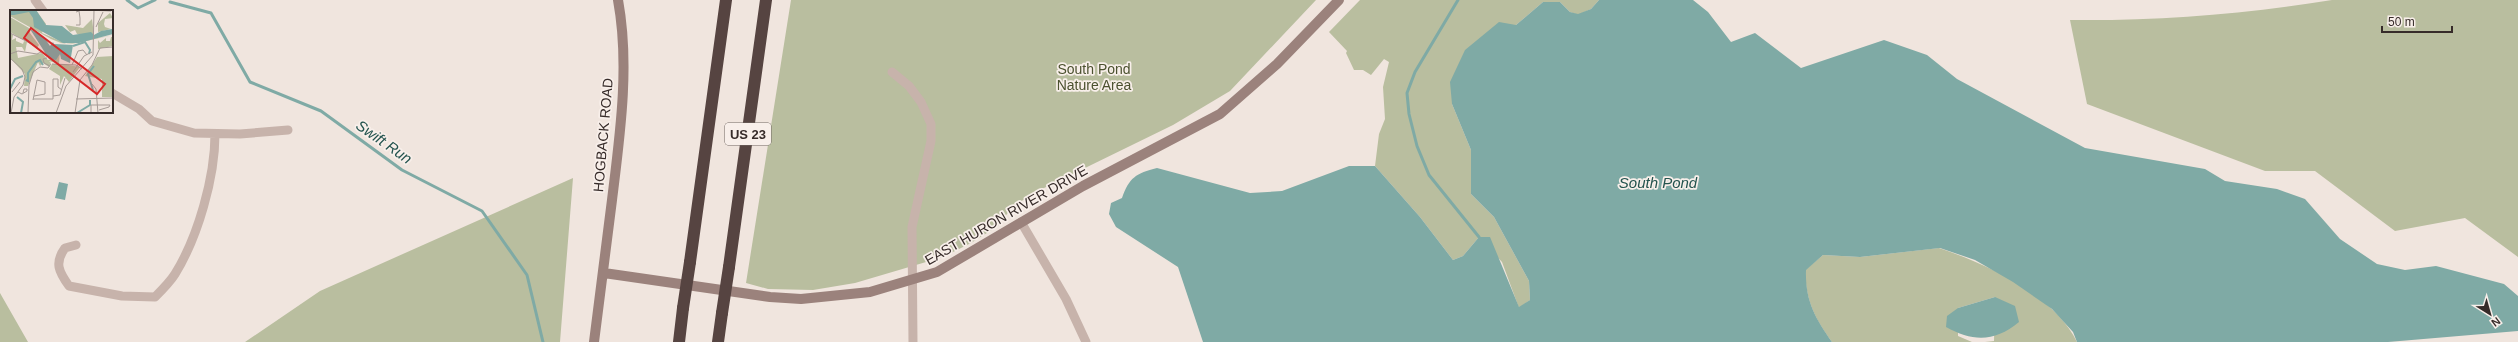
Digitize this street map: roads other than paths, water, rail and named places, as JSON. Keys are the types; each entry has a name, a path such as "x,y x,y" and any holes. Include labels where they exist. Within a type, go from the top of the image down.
{"highway":[{"name":"US 23","path":"678,342 684,308 726,0"},
{"name":"US 23","path":"718,342 766,0"}],"main road":[{"name":"HOGBACK ROAD","path":"604,273 622,91 623,49 618,0"},
{"name":"EAST HURON RIVER DRIVE","path":"604,273 770,297 801,299 870,292 913,281 937,272 965,258 1021,222 1083,186 1220,114 1277,64 1339,0"},
{"path":"594,342 604,273"}],"street":[{"path":"35,0 42,10"},
{"path":"892,72 909,86 921,102 931,124 931,142 912,227 913,342"},
{"path":"113,94 139,109 152,121 194,133 216,134 288,130"},
{"path":"76,245 64,248 58,258 59,273 69,286 122,296 155,297 175,275 195,236 215,161 216,134"},
{"path":"1021,222 1066,299 1086,342"}],"water":[{"name":"South Pond","path":"1599,0 1693,0 1708,12 1731,42 1755,33 1801,68 1884,40 1927,55 1957,79 2085,148 2205,169 2225,181 2277,189 2305,199 2340,239 2377,264 2405,270 2436,266 2504,284 2518,296 2518,331 2388,342 2077,342 2073,332 2052,309 2013,282 1975,260 1940,248 1860,257 1823,255 1806,270 1807,291 1816,317 1832,342 1203,342 1178,267 1116,227 1109,214 1111,203 1122,198 1127,186 1134,177 1157,168 1250,193 1282,191 1349,166 1375,166 1420,217 1453,260 1463,256 1479,237 1490,237 1519,307 1530,300 1529,281 1494,217 1471,194 1471,150 1452,104 1450,82 1465,50 1499,22 1516,25 1543,2 1560,2 1570,12 1578,14 1591,9"},
{"path":"59,182 68,184 65,200 55,198"},
{"path":"1995,297 2015,306 2019,322 2010,329 1984,338 1965,335 1946,327 1947,316 1958,308"}],"waterway":[{"name":"Swift Run","path":"127,0 138,8 155,0"},
{"path":"1458,0 1415,72 1407,93 1409,114 1417,146 1429,175 1479,237"},
{"name":"Swift Run","path":"170,2 211,13 250,82 321,111 402,170 482,211 527,275 543,342"}],"park label":[{"name":"South Pond Nature Area","path":"1094,78"}]}
